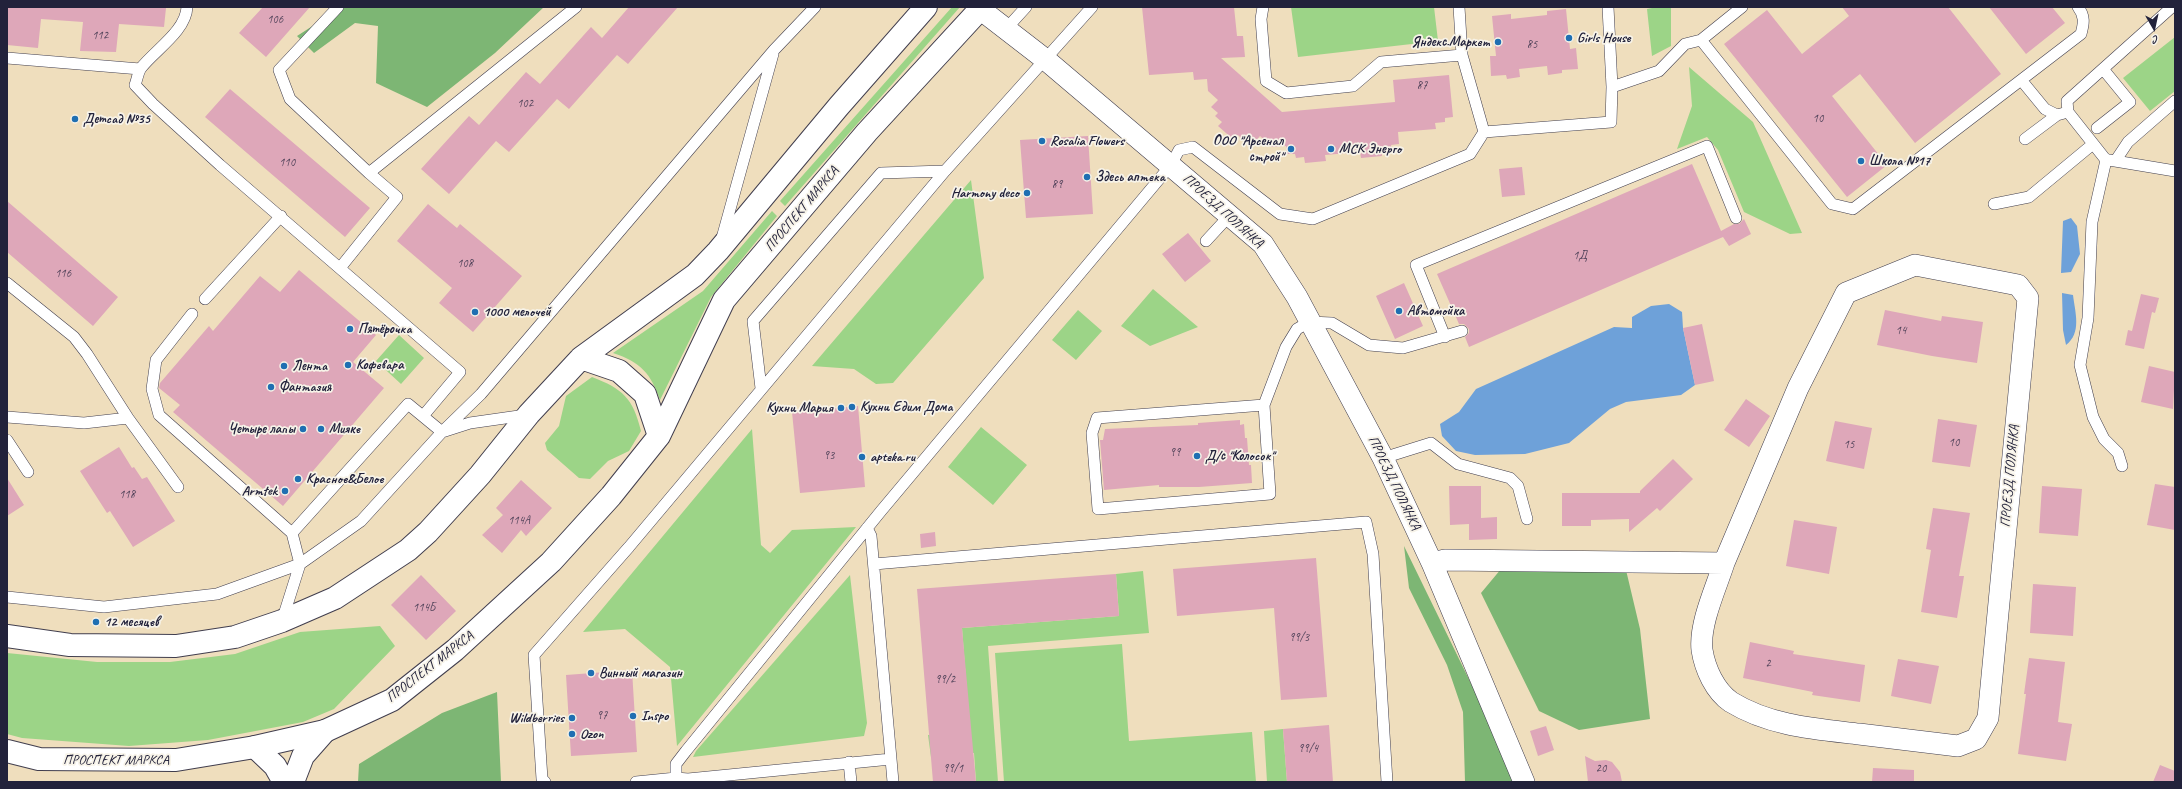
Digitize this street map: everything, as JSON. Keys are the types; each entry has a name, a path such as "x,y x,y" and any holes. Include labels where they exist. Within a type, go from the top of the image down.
{"main road":[{"path":"7,636 70,644 176,646 235,637 282,622 335,598 408,550 428,532 480,475 529,414 581,358 695,275 718,251 839,106 926,7"},
{"name":"ПРОСПЕКТ МАРКСА","path":"7,752 39,759 176,760 255,747 325,731 392,700 455,650 551,562 611,496 659,436 724,300 853,149 981,8"},
{"path":"581,358 619,371 645,394 659,436"},
{"path":"293,782 303,756 325,731"},
{"path":"255,747 275,766 284,782"}],"street":[{"name":"ПРОЕЗД ПОЛЯНКА","path":"981,8 1046,60 1263,244 1297,298 1382,458 1432,563 1524,782"},
{"name":"ПРОЕЗД ПОЛЯНКА","path":"1915,265 2018,285 2028,298 2014,424 1988,718 1976,739 1958,746 1798,728 1767,718 1731,701 1714,684 1705,664 1702,649 1704,627 1724,563 1798,388 1846,293 1915,265"},
{"path":"1432,563 1445,560 1724,563"}],"lane":[{"path":"187,7 187,14 177,29 140,69 135,85 153,104 460,372 423,416"},
{"path":"338,7 279,70 290,99 397,198 340,268"},
{"path":"369,173 576,7"},
{"path":"7,597 104,607 217,594 300,564 361,521 442,432 482,394 774,50 815,7"},
{"path":"1006,29 1026,7"},
{"path":"545,782 542,779 534,655 629,547 761,388 945,171 1092,7"},
{"path":"1263,7 1261,19 1266,81 1286,93 1353,86 1382,62 1462,55"},
{"path":"676,778 676,764 686,751 867,528 1171,165 1179,150 1194,147 1280,214 1313,219 1470,154 1484,132 1462,55 1459,7"},
{"path":"1484,132 1611,122 1612,87 1608,7"},
{"path":"1612,87 1659,71 1685,44 1701,40 1742,7"},
{"path":"1701,40 1832,204 1853,209 2022,81 2081,34 2084,23 2082,13 2078,7"},
{"path":"2025,139 2062,113 2067,101 2172,7"},
{"path":"718,251 774,50"},
{"path":"7,58 140,69"},
{"path":"2097,128 2130,102 2103,69"},
{"path":"2022,81 2045,109 2062,113 2111,160 2175,171"},
{"path":"2122,466 2118,453 2104,439 2093,417 2080,365 2088,318 2092,222 2111,160 2128,142 2175,101"},
{"path":"1994,204 2029,197 2093,144"},
{"path":"1445,337 1416,265 1699,149 1707,146 1736,218"},
{"path":"761,388 753,321 881,173 945,171"},
{"path":"1206,241 1230,215"},
{"path":"205,299 281,216"},
{"path":"7,283 74,337 87,354 128,418 178,487"},
{"path":"192,314 156,360 152,389 159,415 292,533 300,564 282,622"},
{"path":"1264,405 1097,418 1092,433 1098,509 1270,494 1264,405 1286,347 1297,329 1309,322 1332,322 1368,345 1403,348 1462,331"},
{"path":"292,533 408,404 442,432"},
{"path":"442,432 470,423 529,414"},
{"path":"7,417 84,423 128,418"},
{"path":"7,440 28,472"},
{"path":"1382,458 1430,443 1458,464 1510,478 1518,486 1527,519"},
{"path":"874,564 1366,522 1373,554 1387,782"},
{"path":"867,528 871,536 874,564 893,782"},
{"path":"636,782 676,778 688,779 891,759"},
{"path":"849,762 851,782"}],"green space":[{"path":"342,7 544,7 495,53 427,107 376,83 378,26 355,23 314,53 297,36"},
{"path":"952,7 960,7 785,206 780,201"},
{"path":"1291,7 1434,7 1438,41 1298,57"},
{"path":"1671,7 1671,46 1652,56 1647,9"},
{"path":"2175,37 2175,91 2150,111 2123,78"},
{"path":"1689,67 1753,122 1802,233 1790,234 1744,212 1718,150 1707,137 1677,149 1692,106"},
{"path":"971,180 984,278 893,383 876,384 854,369 812,366"},
{"path":"772,211 777,216 711,297 660,400 653,383 644,370 631,360 613,353 703,291"},
{"path":"1153,289 1198,327 1150,346 1121,326"},
{"path":"1078,310 1102,331 1076,360 1052,340"},
{"path":"399,335 424,358 401,384 376,361"},
{"path":"592,377 612,386 625,396 634,410 641,431 629,451 608,461 590,479 579,478 547,450 545,443 559,426 566,396"},
{"path":"981,427 1027,465 993,505 948,467"},
{"path":"752,429 761,545 770,553 792,530 856,527 677,746 670,667 625,629 583,632"},
{"path":"1404,546 1519,782 1465,782 1463,712 1447,665 1409,588"},
{"path":"1501,569 1626,570 1640,629 1650,719 1579,730 1539,711 1481,593"},
{"path":"1143,571 1149,633 988,646 998,782 976,782 974,753 931,757 928,735 970,732 962,628 1119,616 1116,574"},
{"path":"850,575 867,723 864,736 693,757 696,751"},
{"path":"380,626 395,646 334,709 303,722 208,740 129,746 22,738 7,734 7,653 97,662 170,662 235,654 300,632"},
{"path":"1122,644 1129,741 1252,732 1256,782 1004,782 995,653"},
{"path":"497,692 501,782 358,782 359,764 442,713"},
{"path":"1283,729 1287,782 1267,782 1264,731"}],"water":[{"path":"2071,218 2077,226 2080,254 2071,272 2061,273 2063,221"},
{"path":"2062,293 2073,295 2076,315 2076,328 2074,335 2066,345 2063,330"},
{"path":"1669,304 1682,312 1683,328 1695,385 1681,395 1626,402 1610,409 1569,443 1525,454 1475,455 1456,451 1442,436 1440,424 1459,412 1476,389 1614,327 1632,328 1632,317 1651,306"}],"building":[{"path":"7,7 166,8 164,27 119,24 116,52 80,51 83,22 41,19 38,48 7,45"},
{"path":"263,7 310,7 266,57 239,33"},
{"path":"629,7 678,7 628,64 617,55 569,109 557,99 509,152 496,141 449,194 421,169 469,116 479,125 526,72 540,84 591,27 602,38"},
{"path":"1142,7 1234,7 1237,36 1243,36 1245,57 1221,58 1282,112 1395,102 1393,80 1449,75 1453,117 1445,118 1445,122 1435,123 1436,129 1398,132 1399,144 1391,145 1392,149 1381,150 1382,156 1361,158 1360,152 1325,155 1326,161 1305,163 1304,157 1296,158 1295,154 1287,154 1286,146 1272,147 1260,136 1254,143 1249,138 1245,142 1238,135 1234,140 1218,126 1222,122 1215,116 1218,113 1211,107 1218,100 1208,91 1207,79 1194,80 1193,72 1149,75"},
{"path":"1842,7 1948,7 2001,74 1915,143 1860,74 1832,96 1887,165 1847,197 1724,44 1767,10 1802,54 1849,16"},
{"path":"1989,7 2052,7 2065,23 2026,54"},
{"path":"1566,9 1570,49 1576,48 1578,69 1562,70 1562,73 1548,75 1547,66 1519,69 1520,77 1507,79 1506,75 1491,76 1490,56 1496,56 1492,16 1511,14 1511,19 1547,15 1547,11"},
{"path":"230,89 370,208 345,237 205,117"},
{"path":"1088,136 1093,214 1026,218 1020,140"},
{"path":"1692,164 1721,231 1734,224 1739,224 1744,219 1751,234 1729,246 1723,237 1469,347 1465,337 1469,333 1469,329 1464,324 1459,324 1437,274"},
{"path":"1522,167 1525,195 1502,197 1499,169"},
{"path":"7,201 118,297 93,326 7,252"},
{"path":"428,204 457,228 460,224 522,276 473,332 439,303 452,288 397,241"},
{"path":"1188,233 1211,261 1185,282 1162,254"},
{"name":"Фантазия","path":"299,270 376,335 353,362 384,388 283,506 173,412 180,405 159,388 160,383 209,326 213,331 260,276 280,292"},
{"name":"Автомойка","path":"1404,283 1423,326 1395,339 1376,296"},
{"path":"2141,294 2159,298 2155,313 2152,312 2144,349 2125,345 2128,330 2132,331"},
{"path":"1885,310 1941,321 1942,316 1983,322 1977,363 1877,345"},
{"path":"1702,324 1714,381 1695,385 1683,328"},
{"path":"2149,366 2175,372 2173,409 2141,402"},
{"path":"1746,399 1770,416 1749,447 1724,430"},
{"path":"858,406 865,487 800,493 792,412"},
{"path":"1938,419 1977,425 1970,467 1932,462"},
{"path":"1240,420 1240,425 1244,424 1245,438 1247,438 1252,483 1199,487 1159,487 1159,485 1104,490 1100,440 1103,440 1105,429 1198,425 1198,423"},
{"path":"1835,421 1872,428 1864,469 1826,461"},
{"path":"119,447 132,468 134,467 142,479 147,477 175,521 133,547 110,511 107,513 80,471"},
{"path":"1673,459 1693,479 1660,511 1657,508 1629,532 1629,519 1591,520 1591,526 1562,526 1562,493 1640,493 1640,491"},
{"path":"7,478 24,505 7,516"},
{"path":"521,480 552,508 526,536 521,530 502,553 482,535 503,515 496,508"},
{"path":"2155,484 2175,487 2175,530 2147,525"},
{"path":"1449,486 1481,486 1481,518 1497,517 1497,539 1469,540 1469,524 1450,525"},
{"path":"2042,486 2082,489 2078,536 2039,533"},
{"path":"1933,508 1970,513 1959,576 1964,576 1957,618 1921,612 1931,550 1926,549"},
{"path":"1794,520 1837,527 1829,574 1786,566"},
{"path":"935,532 936,546 921,548 920,534"},
{"path":"1316,558 1327,697 1281,700 1274,608 1177,616 1173,569"},
{"path":"1116,574 1119,616 962,628 976,782 933,782 917,589"},
{"path":"421,575 456,611 426,640 391,605"},
{"path":"2033,584 2076,587 2073,636 2030,633"},
{"path":"1750,642 1794,651 1793,654 1865,665 1860,702 1812,695 1813,692 1743,678"},
{"path":"2029,658 2065,662 2058,722 2072,724 2066,761 2018,754"},
{"path":"1898,659 1939,666 1931,704 1891,696"},
{"path":"632,670 637,752 571,756 566,675"},
{"path":"1329,725 1333,782 1287,782 1283,729"},
{"path":"1546,726 1554,750 1538,756 1530,731"},
{"path":"1585,756 1595,761 1606,760 1612,762 1620,772 1622,782 1588,782"},
{"path":"2160,765 2175,771 2175,782 2153,782"},
{"path":"1873,768 1914,770 1914,782 1872,782"}],"place":[{"name":"Girls House","path":"1569,38"},
{"name":"Яндекс.Маркет","path":"1498,42"},
{"name":"Детсад №35","path":"75,119"},
{"name":"Rosalia Flowers","path":"1042,141"},
{"name":"ООО \"Арсенал строй\"","path":"1291,149"},
{"name":"МСК Энерго","path":"1331,149"},
{"name":"Школа №17","path":"1861,161"},
{"name":"Здесь аптека","path":"1087,177"},
{"name":"Harmony deco","path":"1027,193"},
{"name":"Автомойка","path":"1399,311"},
{"name":"1000 мелочей","path":"475,312"},
{"name":"Пятёрочка","path":"350,329"},
{"name":"Кофевара","path":"348,365"},
{"name":"Лента","path":"284,366"},
{"name":"Фантазия","path":"271,387"},
{"name":"Кухни Едим Дома","path":"852,407"},
{"name":"Кухни Мария","path":"841,408"},
{"name":"Четыре лапы","path":"303,429"},
{"name":"Мияке","path":"321,429"},
{"name":"Д/с \"Колосок\"","path":"1197,456"},
{"name":"apteka.ru","path":"862,457"},
{"name":"Красное&Белое","path":"298,479"},
{"name":"Armtek","path":"285,491"},
{"name":"12 месяцев","path":"96,622"},
{"name":"Винный магазин","path":"591,673"},
{"name":"Inspo","path":"633,716"},
{"name":"Wildberries","path":"572,718"},
{"name":"Ozon","path":"572,734"}]}
